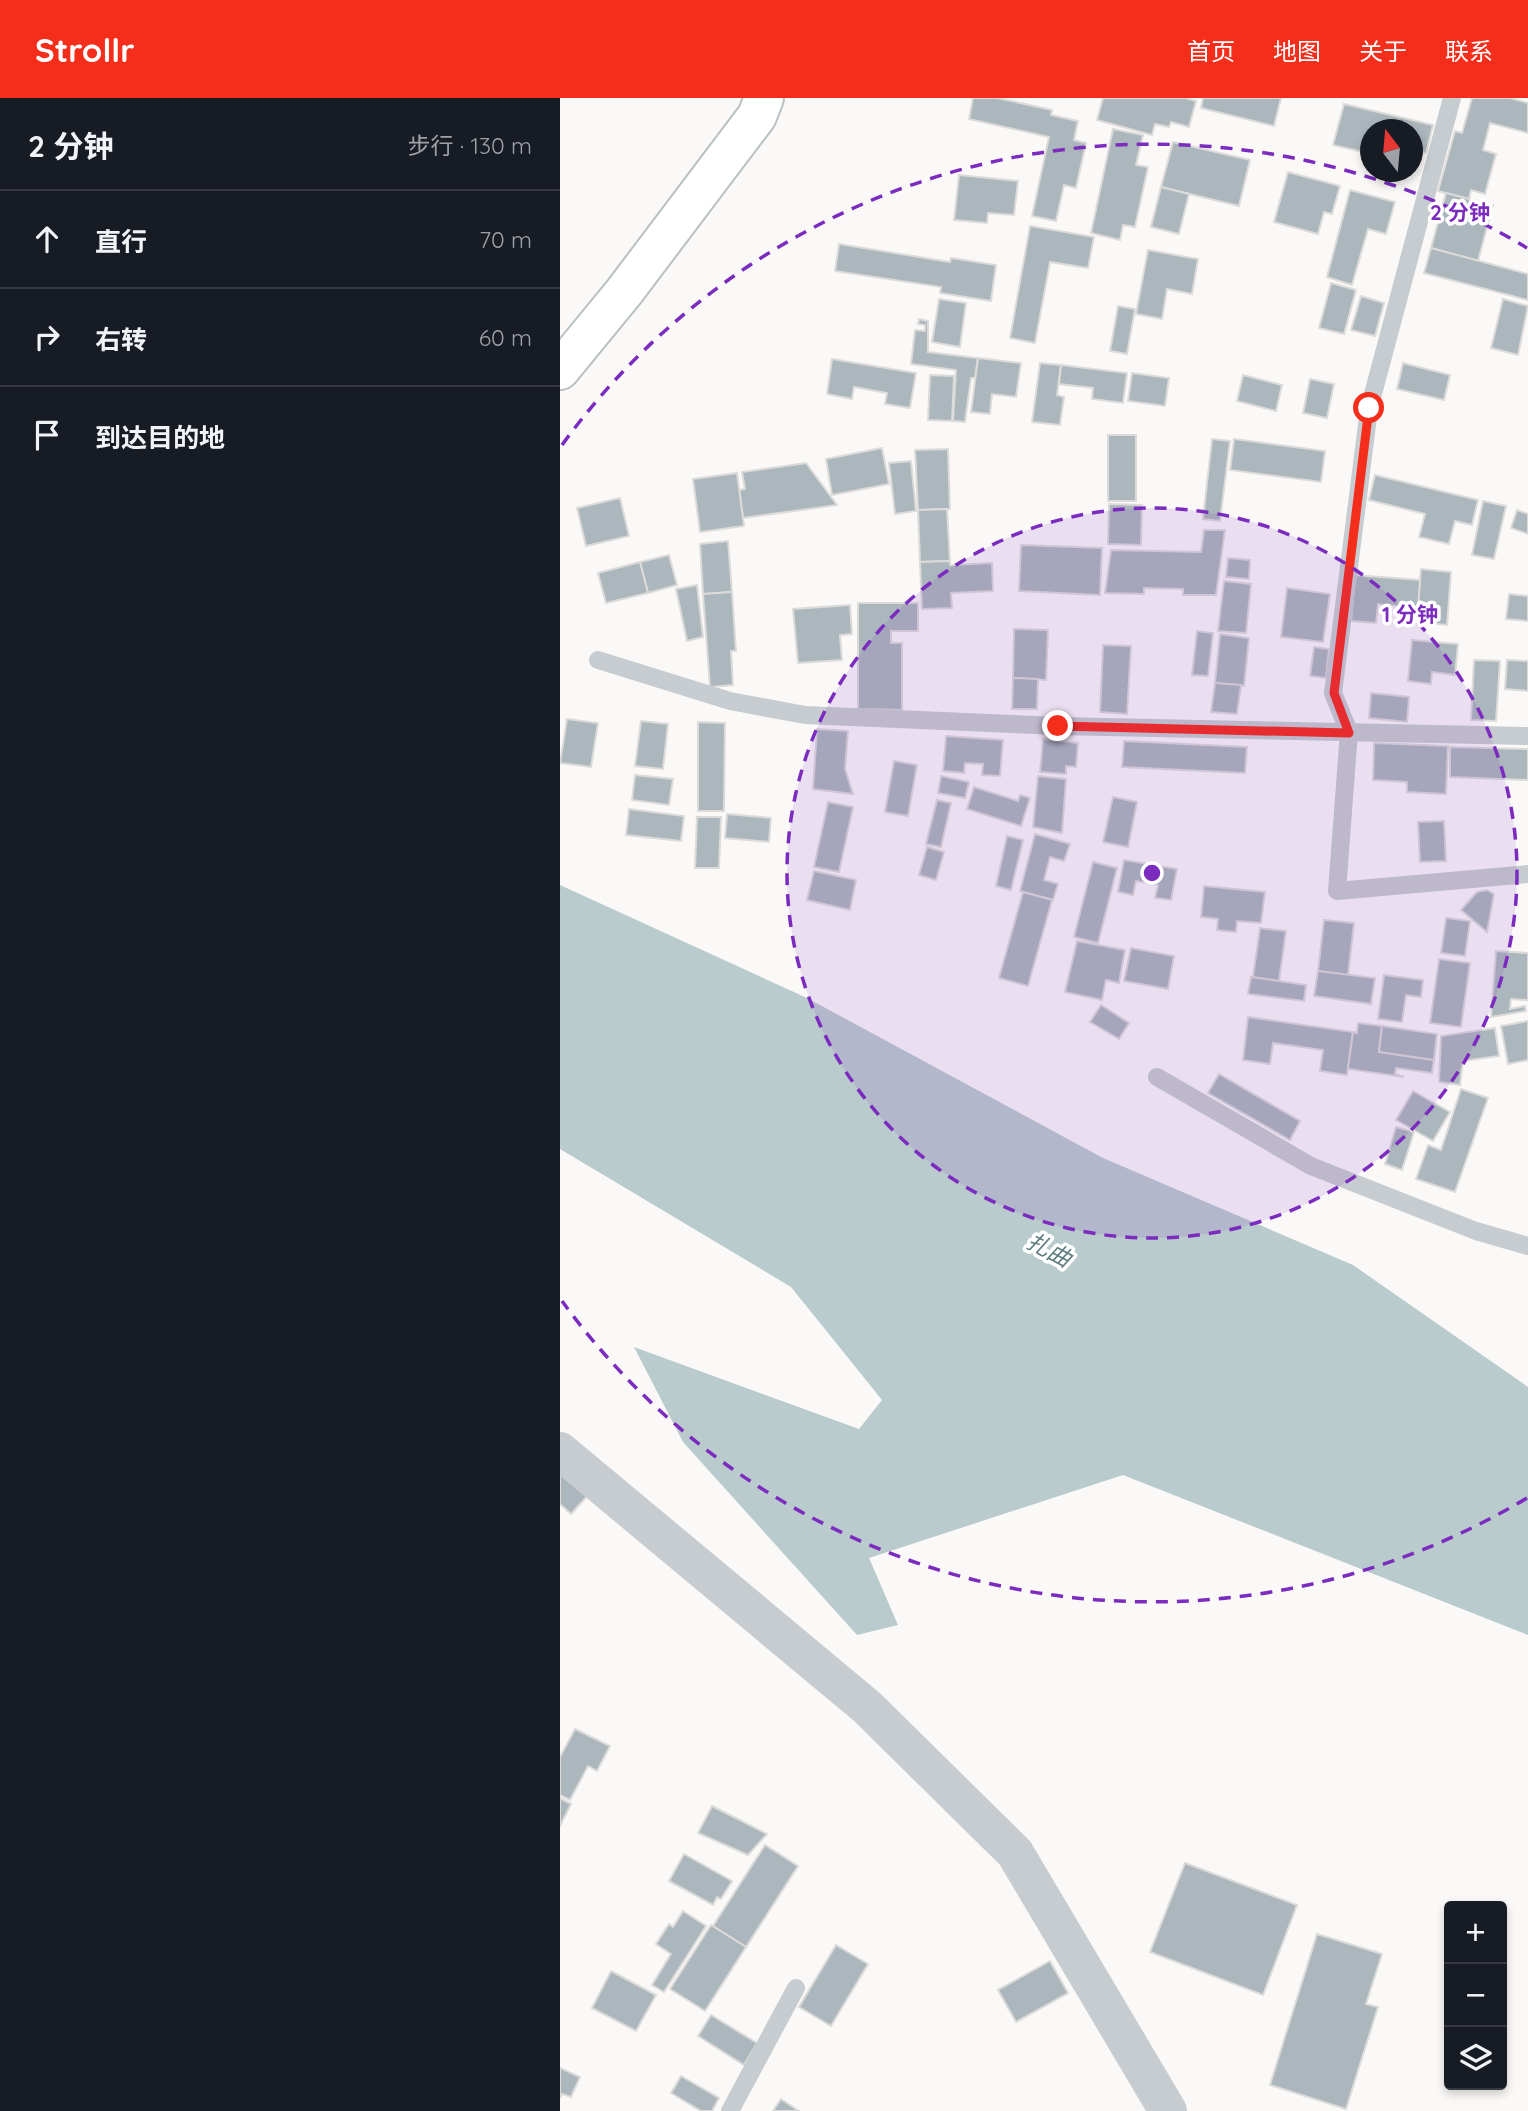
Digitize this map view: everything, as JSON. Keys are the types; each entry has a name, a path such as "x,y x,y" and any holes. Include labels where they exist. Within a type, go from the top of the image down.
{"main road":[{"path":"560,370 624,292 757,116 764,98"}],"street":[{"path":"560,1451 867,1707 1015,1853 1168,2111"}],"lane":[{"path":"1452,98 1369,408 1334,693 1349,733 1337,891 1528,874"},
{"path":"598,660 730,701 805,715 1071,727 1528,736"},
{"path":"1157,1077 1311,1166 1476,1231 1528,1246"},
{"path":"730,2111 796,1988"}],"water":[{"name":"扎曲","path":"560,885 807,998 1103,1158 1353,1265 1528,1387 1528,1635 1123,1475 869,1558 898,1625 857,1635 683,1442 634,1347 859,1429 882,1400 791,1287 560,1149"}],"building":[{"path":"973,98 997,98 1052,110 1051,115 1078,121 1074,140 1086,143 1076,188 1064,185 1056,221 1032,216 1049,137 969,119"},
{"path":"1103,98 1185,98 1196,101 1189,127 1171,122 1169,127 1155,124 1152,135 1097,120"},
{"path":"1203,98 1281,98 1274,126 1201,108"},
{"path":"1472,98 1510,98 1528,103 1528,133 1490,123 1483,150 1496,154 1485,194 1471,190 1469,199 1438,191 1455,131 1462,133"},
{"path":"1344,104 1408,119 1360,119 1360,151 1333,145"},
{"path":"1423,123 1433,125 1426,153 1423,152"},
{"path":"1113,129 1143,135 1136,165 1148,167 1135,227 1123,225 1120,240 1091,233"},
{"path":"1173,142 1250,160 1239,206 1161,187"},
{"path":"1288,172 1340,186 1332,214 1324,212 1318,234 1274,222"},
{"path":"959,175 1018,181 1014,215 988,213 987,223 954,220"},
{"path":"1161,187 1189,194 1179,234 1151,227"},
{"path":"1350,190 1395,202 1386,234 1368,229 1352,285 1327,277"},
{"path":"1446,193 1493,205 1478,261 1431,248"},
{"path":"1030,226 1094,237 1088,268 1050,262 1035,343 1010,338"},
{"path":"839,244 950,262 951,258 996,265 991,301 940,293 941,287 835,271"},
{"path":"1431,248 1528,274 1528,300 1424,273"},
{"path":"1148,250 1198,259 1192,294 1167,289 1162,319 1136,314"},
{"path":"1331,283 1356,290 1344,334 1319,328"},
{"path":"1361,296 1384,303 1375,336 1351,330"},
{"path":"939,299 966,303 960,347 932,342"},
{"path":"1503,299 1528,306 1518,355 1491,348"},
{"path":"1118,306 1135,309 1127,354 1110,351"},
{"path":"919,319 928,321 928,352 978,358 975,378 971,378 965,422 953,421 956,370 911,364 915,330 925,331 925,325 918,324"},
{"path":"978,358 1021,363 1016,397 992,394 990,414 971,412"},
{"path":"832,359 916,373 910,408 885,404 887,393 854,387 852,399 827,394"},
{"path":"1040,363 1061,365 1057,395 1064,397 1060,425 1032,422"},
{"path":"1403,363 1450,375 1444,400 1397,389"},
{"path":"1061,365 1127,373 1123,403 1092,399 1093,388 1059,384"},
{"path":"1132,373 1169,378 1165,406 1128,401"},
{"path":"930,375 954,376 952,421 928,420"},
{"path":"1243,375 1282,385 1276,411 1237,401"},
{"path":"1310,379 1334,384 1327,418 1303,413"},
{"path":"1108,435 1136,435 1136,501 1108,501"},
{"path":"1212,439 1230,441 1220,521 1203,519"},
{"path":"1234,439 1325,451 1321,482 1230,470"},
{"path":"882,448 889,484 832,495 826,459"},
{"path":"948,449 950,509 918,510 915,450"},
{"path":"911,461 916,511 895,514 889,463"},
{"path":"806,463 837,505 743,518 739,490 745,489 742,472"},
{"path":"737,473 744,526 700,532 693,479"},
{"path":"1375,475 1478,500 1472,525 1455,521 1449,544 1419,537 1425,514 1369,500"},
{"path":"620,498 629,536 586,546 577,508"},
{"path":"1483,501 1506,506 1494,559 1472,555"},
{"path":"1109,504 1142,505 1141,545 1108,544"},
{"path":"947,509 950,561 920,562 918,510"},
{"path":"1517,510 1528,514 1528,534 1511,528"},
{"path":"1204,530 1225,530 1216,595 1183,595 1183,589 1144,588 1144,594 1105,593 1111,550 1201,552"},
{"path":"728,541 732,592 703,594 700,544"},
{"path":"1021,545 1102,548 1100,595 1019,591"},
{"path":"669,555 677,585 648,593 640,562"},
{"path":"1228,558 1250,560 1249,579 1226,577"},
{"path":"950,561 950,565 992,563 993,591 951,593 952,608 922,609 920,562"},
{"path":"640,562 648,593 606,603 598,573"},
{"path":"1421,569 1451,572 1447,625 1416,622"},
{"path":"1355,575 1420,580 1418,608 1378,604 1376,623 1351,621"},
{"path":"1224,581 1251,584 1246,633 1218,631"},
{"path":"697,585 703,637 687,641 676,589"},
{"path":"1287,588 1330,594 1323,642 1281,637"},
{"path":"732,592 736,651 731,651 733,685 710,687 703,594"},
{"path":"1509,594 1528,596 1528,621 1506,619"},
{"path":"858,603 918,603 918,631 891,631 891,643 902,643 902,710 858,709"},
{"path":"850,605 852,634 840,635 842,660 798,663 793,609"},
{"path":"1014,629 1048,630 1046,680 1013,678"},
{"path":"1197,631 1213,633 1208,676 1192,675"},
{"path":"1220,634 1249,638 1244,686 1215,683"},
{"path":"1412,640 1458,644 1455,675 1432,672 1431,684 1408,681"},
{"path":"1103,645 1131,646 1127,714 1100,712"},
{"path":"1314,647 1329,649 1326,678 1310,676"},
{"path":"1474,660 1500,661 1496,721 1471,720"},
{"path":"1507,660 1528,661 1528,691 1505,689"},
{"path":"1013,678 1038,679 1037,709 1012,709"},
{"path":"1215,683 1241,685 1237,714 1211,712"},
{"path":"1371,693 1409,697 1407,722 1369,718"},
{"path":"567,719 598,723 591,767 560,763"},
{"path":"641,721 668,724 663,769 635,766"},
{"path":"698,722 725,723 724,811 698,811"},
{"path":"817,729 848,731 845,769 853,794 813,789"},
{"path":"946,736 1003,740 1000,776 982,775 983,764 965,763 964,773 943,771"},
{"path":"1043,739 1078,743 1076,767 1066,766 1066,774 1040,772"},
{"path":"1124,741 1247,747 1245,773 1122,767"},
{"path":"1374,743 1448,746 1446,794 1407,792 1407,782 1373,780"},
{"path":"1450,747 1528,749 1528,780 1450,777"},
{"path":"894,761 917,765 908,816 885,812"},
{"path":"635,775 673,779 669,805 632,800"},
{"path":"941,776 969,782 965,798 938,793"},
{"path":"1038,776 1066,779 1062,833 1033,827"},
{"path":"974,787 1018,801 1020,795 1030,798 1021,826 967,809"},
{"path":"1113,797 1137,802 1128,847 1103,842"},
{"path":"937,800 951,803 941,847 926,844"},
{"path":"828,802 853,807 839,872 814,867"},
{"path":"629,809 684,816 681,841 626,835"},
{"path":"727,814 771,818 769,842 725,838"},
{"path":"697,817 721,817 719,868 695,868"},
{"path":"1444,821 1446,861 1420,862 1418,822"},
{"path":"1035,834 1070,844 1064,861 1050,857 1044,880 1058,884 1053,900 1020,891"},
{"path":"1007,836 1023,840 1011,890 996,886"},
{"path":"927,847 944,852 936,880 919,875"},
{"path":"1124,860 1177,869 1171,900 1155,898 1158,885 1136,881 1133,895 1118,892"},
{"path":"1093,862 1117,868 1098,943 1074,937"},
{"path":"814,871 856,880 850,910 807,900"},
{"path":"1204,886 1265,892 1261,923 1237,921 1236,932 1217,930 1218,919 1201,917"},
{"path":"1487,890 1494,894 1487,932 1461,910 1477,892"},
{"path":"1023,892 1052,900 1028,986 999,978"},
{"path":"1446,918 1470,921 1465,956 1441,953"},
{"path":"1324,920 1354,923 1348,975 1318,971"},
{"path":"1260,928 1286,931 1279,981 1253,977"},
{"path":"1077,941 1125,950 1119,983 1106,980 1102,1000 1065,992"},
{"path":"1131,948 1174,956 1168,989 1124,981"},
{"path":"1496,951 1528,953 1528,1000 1511,999 1510,1009 1525,1006 1526,1011 1491,1017"},
{"path":"1439,959 1470,963 1461,1027 1430,1023"},
{"path":"1318,971 1375,978 1371,1004 1314,996"},
{"path":"1384,975 1423,980 1421,997 1406,995 1402,1022 1378,1019"},
{"path":"1251,977 1306,985 1304,1001 1248,994"},
{"path":"1101,1005 1129,1023 1119,1039 1090,1022"},
{"path":"1248,1017 1353,1032 1347,1075 1320,1071 1323,1050 1273,1043 1270,1064 1243,1060"},
{"path":"1528,1021 1528,1060 1508,1064 1501,1026"},
{"path":"1358,1023 1382,1026 1379,1052 1434,1060 1432,1073 1396,1068 1395,1074 1404,1077 1348,1069 1353,1032 1357,1033"},
{"path":"1382,1026 1437,1034 1434,1060 1379,1052"},
{"path":"1495,1028 1499,1056 1463,1061 1460,1085 1439,1082 1441,1036"},
{"path":"1219,1074 1300,1121 1290,1140 1208,1093"},
{"path":"1461,1089 1488,1098 1455,1192 1416,1179 1428,1145 1441,1150"},
{"path":"1413,1091 1450,1112 1433,1141 1396,1120"},
{"path":"1396,1127 1414,1132 1402,1170 1385,1164"},
{"path":"560,1467 589,1494 571,1514 560,1504"},
{"path":"575,1729 610,1746 597,1771 588,1766 570,1800 560,1795 560,1757"},
{"path":"560,1798 571,1804 560,1826"},
{"path":"712,1806 767,1834 748,1855 698,1833"},
{"path":"765,1845 798,1866 746,1947 713,1926"},
{"path":"684,1854 732,1881 721,1899 717,1897 713,1905 669,1881"},
{"path":"1185,1863 1297,1905 1263,1995 1150,1952"},
{"path":"683,1911 706,1926 664,1992 652,1985 671,1954 656,1944 669,1924 673,1927"},
{"path":"711,1925 746,1947 705,2011 670,1989"},
{"path":"1317,1934 1382,1954 1366,2004 1378,2007 1346,2109 1270,2085"},
{"path":"836,1945 868,1964 831,2026 799,2007"},
{"path":"1050,1961 1068,1993 1016,2022 998,1990"},
{"path":"611,1971 656,1995 636,2031 592,2008"},
{"path":"711,2015 757,2043 744,2065 698,2036"},
{"path":"560,2068 580,2077 571,2097 562,2094 560,2098"},
{"path":"681,2076 719,2098 712,2111 701,2111 671,2093"},
{"path":"781,2099 799,2111 773,2111"}],"route":[{"path":"1058,726 1349,733 1334,693 1369,408"}]}
